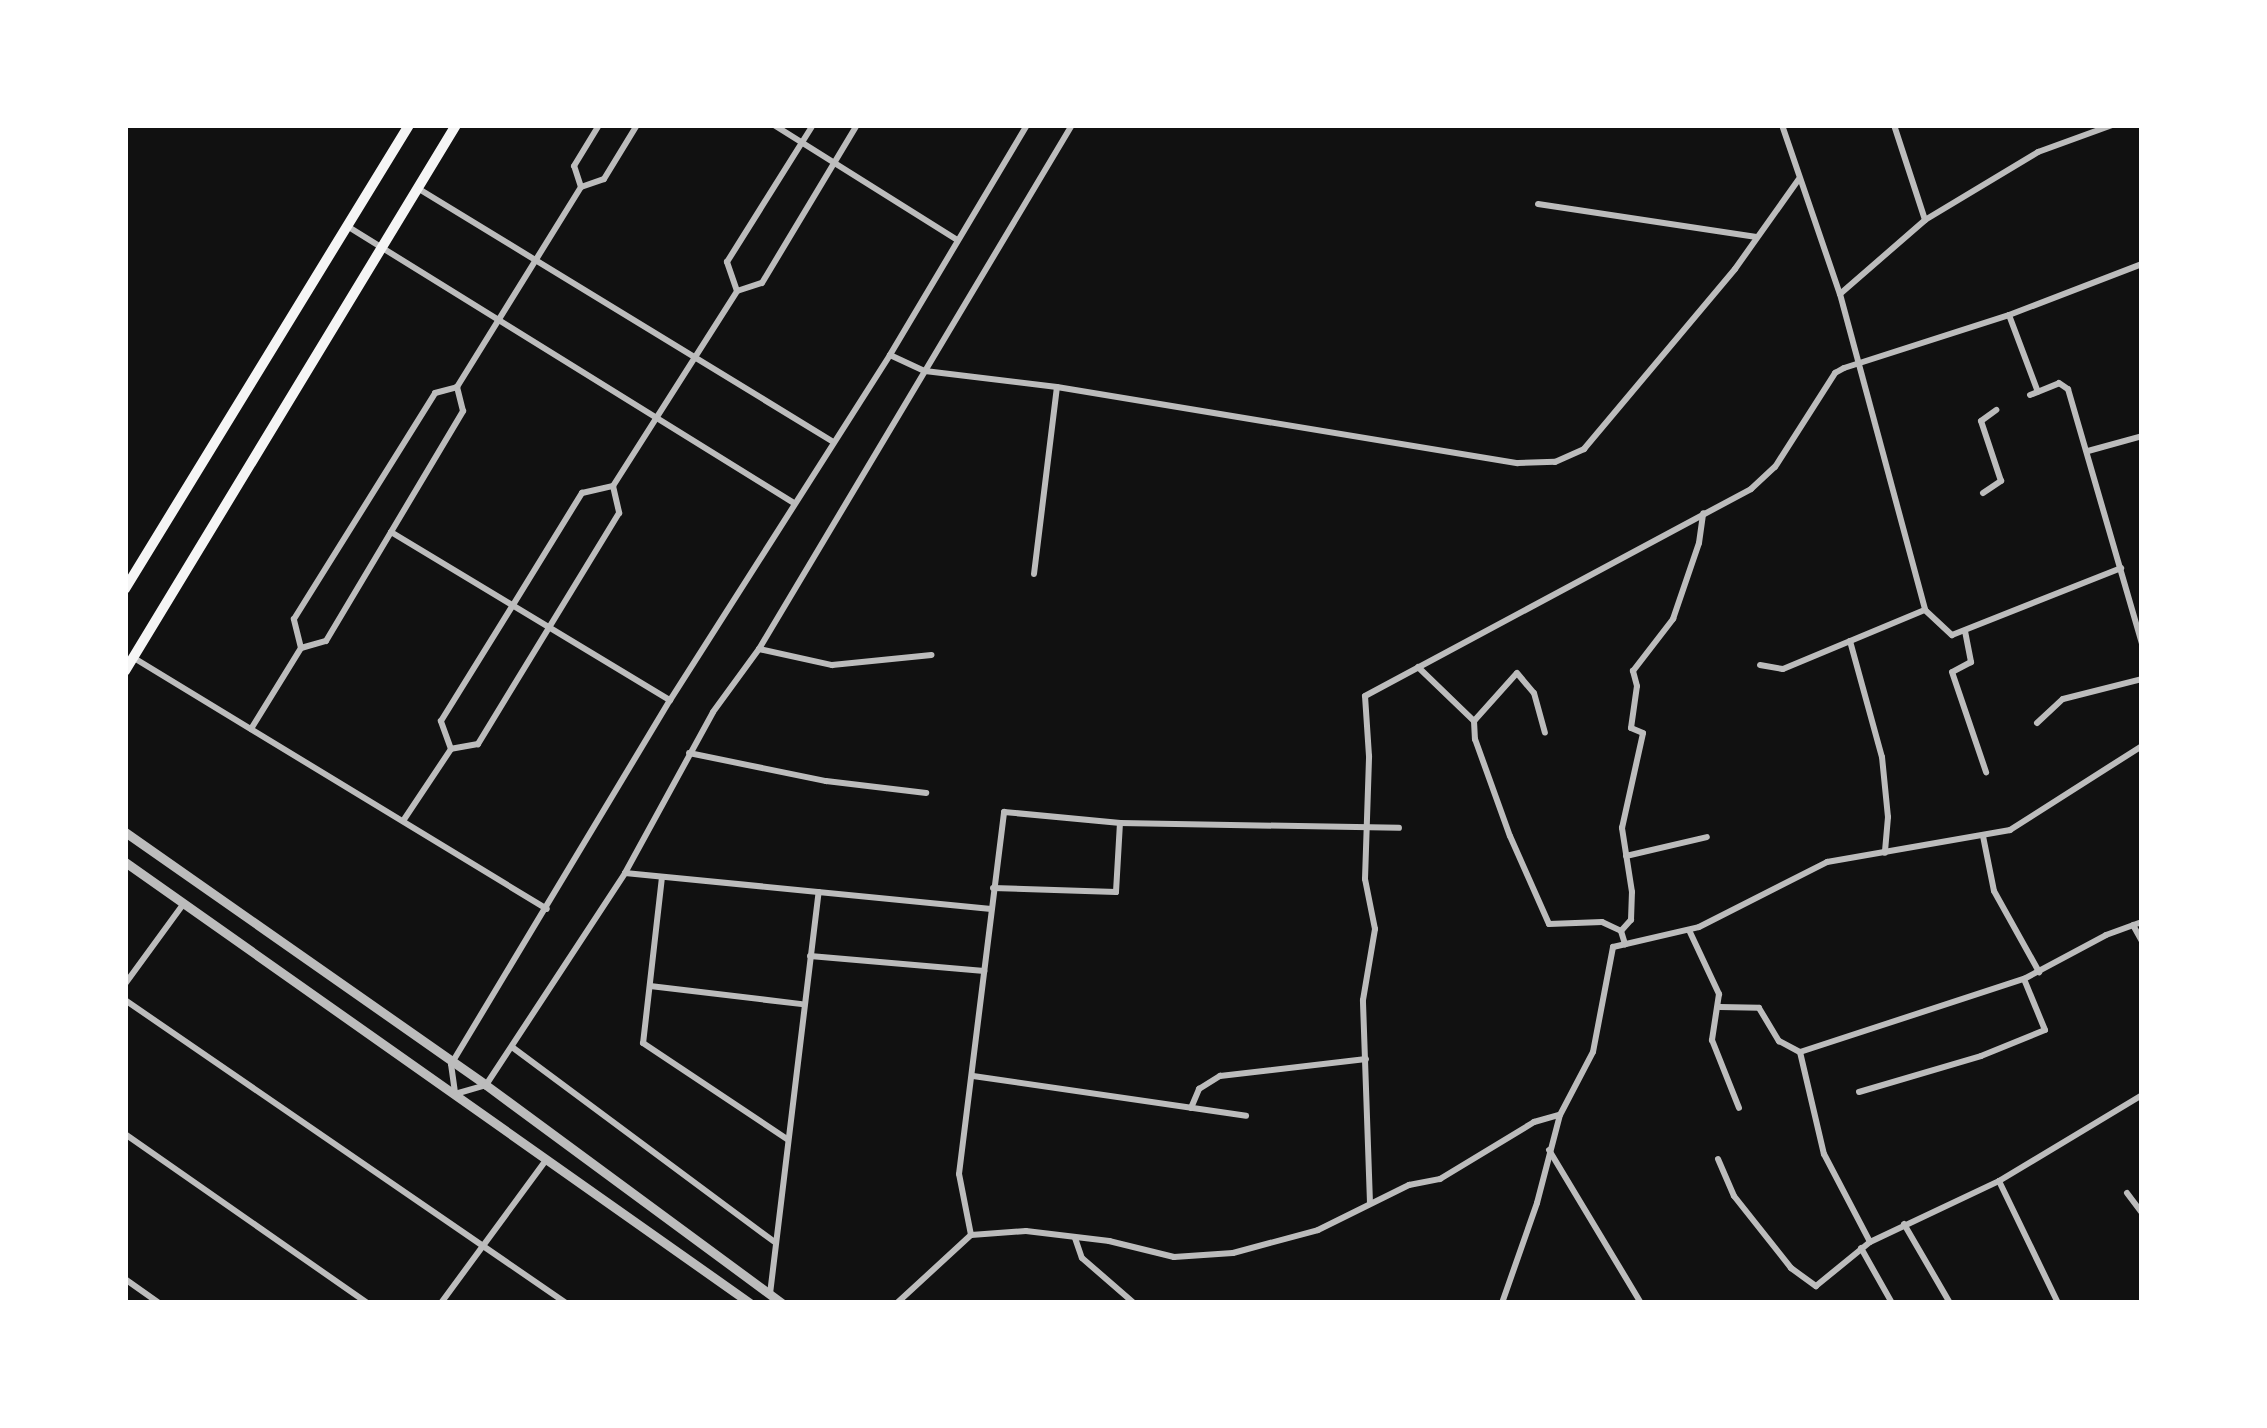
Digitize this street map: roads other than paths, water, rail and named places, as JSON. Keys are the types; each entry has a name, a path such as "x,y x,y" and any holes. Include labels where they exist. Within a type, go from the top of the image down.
{"main road":[{"path":"125,589 409,125"},
{"path":"125,671 456,125"}],"street":[{"path":"581,187 574,166 599,125"},
{"path":"301,648 294,619 434,393 456,387 581,187 604,179 637,125"},
{"path":"774,125 956,240"},
{"path":"737,291 728,262 813,125"},
{"path":"451,750 441,721 582,493 613,486 737,291 762,283 856,125"},
{"path":"455,1094 451,1064 670,700 890,356 1027,125"},
{"path":"455,1094 486,1086 625,873 689,753 759,649 1072,125"},
{"path":"1782,125 1840,294 1925,610 1952,635 2121,568"},
{"path":"1894,125 1925,220"},
{"path":"1840,294 1925,220 2038,152 2112,125"},
{"path":"890,356 925,371 1057,387 1518,464 1556,462 1584,449 1757,237 1798,179"},
{"path":"418,188 833,442"},
{"path":"1538,204 1757,237"},
{"path":"348,226 794,503"},
{"path":"1370,1202 1363,1000 1375,929 1365,879 1369,756 1365,696 1766,478 1835,373 2008,315 2142,264"},
{"path":"2008,315 2034,393 2060,383 2067,386 2142,643"},
{"path":"251,729 301,648 326,641 392,532 463,411 456,387"},
{"path":"1034,574 1057,387"},
{"path":"1983,493 2002,481 1981,421 1996,410"},
{"path":"2088,451 2142,436"},
{"path":"403,822 451,750 478,744 619,513 613,486"},
{"path":"1621,931 1631,920 1622,828 1642,733 1631,728 1637,686 1633,670 1672,618 1700,543 1703,512"},
{"path":"392,532 670,700"},
{"path":"1760,666 1784,669 1925,610"},
{"path":"1965,632 1971,662 1952,672 1986,772"},
{"path":"1850,640 1882,757 1888,817 1885,853"},
{"path":"759,649 832,665 931,655"},
{"path":"134,658 546,909"},
{"path":"1418,667 1474,720 1475,740 1510,836 1549,924 1602,922 1621,931 1625,944"},
{"path":"1474,720 1517,673 1534,692 1545,733"},
{"path":"2037,723 2063,700 2142,679"},
{"path":"1502,1303 1537,1203 1548,1149 1560,1115 1593,1052 1613,946 1688,930 1827,862 2010,830 2142,746"},
{"path":"689,753 789,775 926,793"},
{"path":"971,1235 959,1174 1004,812 1120,823 1400,828"},
{"path":"993,888 1116,892 1120,823"},
{"path":"125,832 486,1086 782,1303"},
{"path":"1983,836 1994,891 2039,972"},
{"path":"1626,856 1707,837"},
{"path":"125,862 750,1303"},
{"path":"625,873 990,909"},
{"path":"662,877 643,1042 787,1139"},
{"path":"770,1294 802,1004 819,892"},
{"path":"125,984 184,903"},
{"path":"1720,1007 1759,1008 1780,1041 1800,1052 2024,979 2138,923 2142,940"},
{"path":"1688,930 1719,994 1712,1040 1739,1108"},
{"path":"810,956 984,971"},
{"path":"1859,1092 1981,1056 2046,1030 2024,979"},
{"path":"650,986 802,1004"},
{"path":"125,1000 566,1303"},
{"path":"512,1047 776,1243"},
{"path":"1800,1052 1824,1154 1870,1242"},
{"path":"1191,1108 1199,1089 1220,1076 1366,1059"},
{"path":"973,1076 1246,1116"},
{"path":"1718,1160 1734,1196 1802,1278 1816,1286 1870,1242 1999,1181 2142,1096"},
{"path":"897,1303 971,1235 1014,1230 1174,1257 1233,1253 1318,1230 1409,1184 1440,1178 1534,1122 1560,1115"},
{"path":"125,1134 367,1303"},
{"path":"1548,1149 1642,1303"},
{"path":"441,1303 547,1159"},
{"path":"1999,1181 2058,1303"},
{"path":"2127,1193 2142,1213"},
{"path":"1904,1224 1950,1303"},
{"path":"1075,1238 1082,1258 1134,1303"},
{"path":"1862,1248 1892,1303"},
{"path":"125,1279 159,1303"}]}
